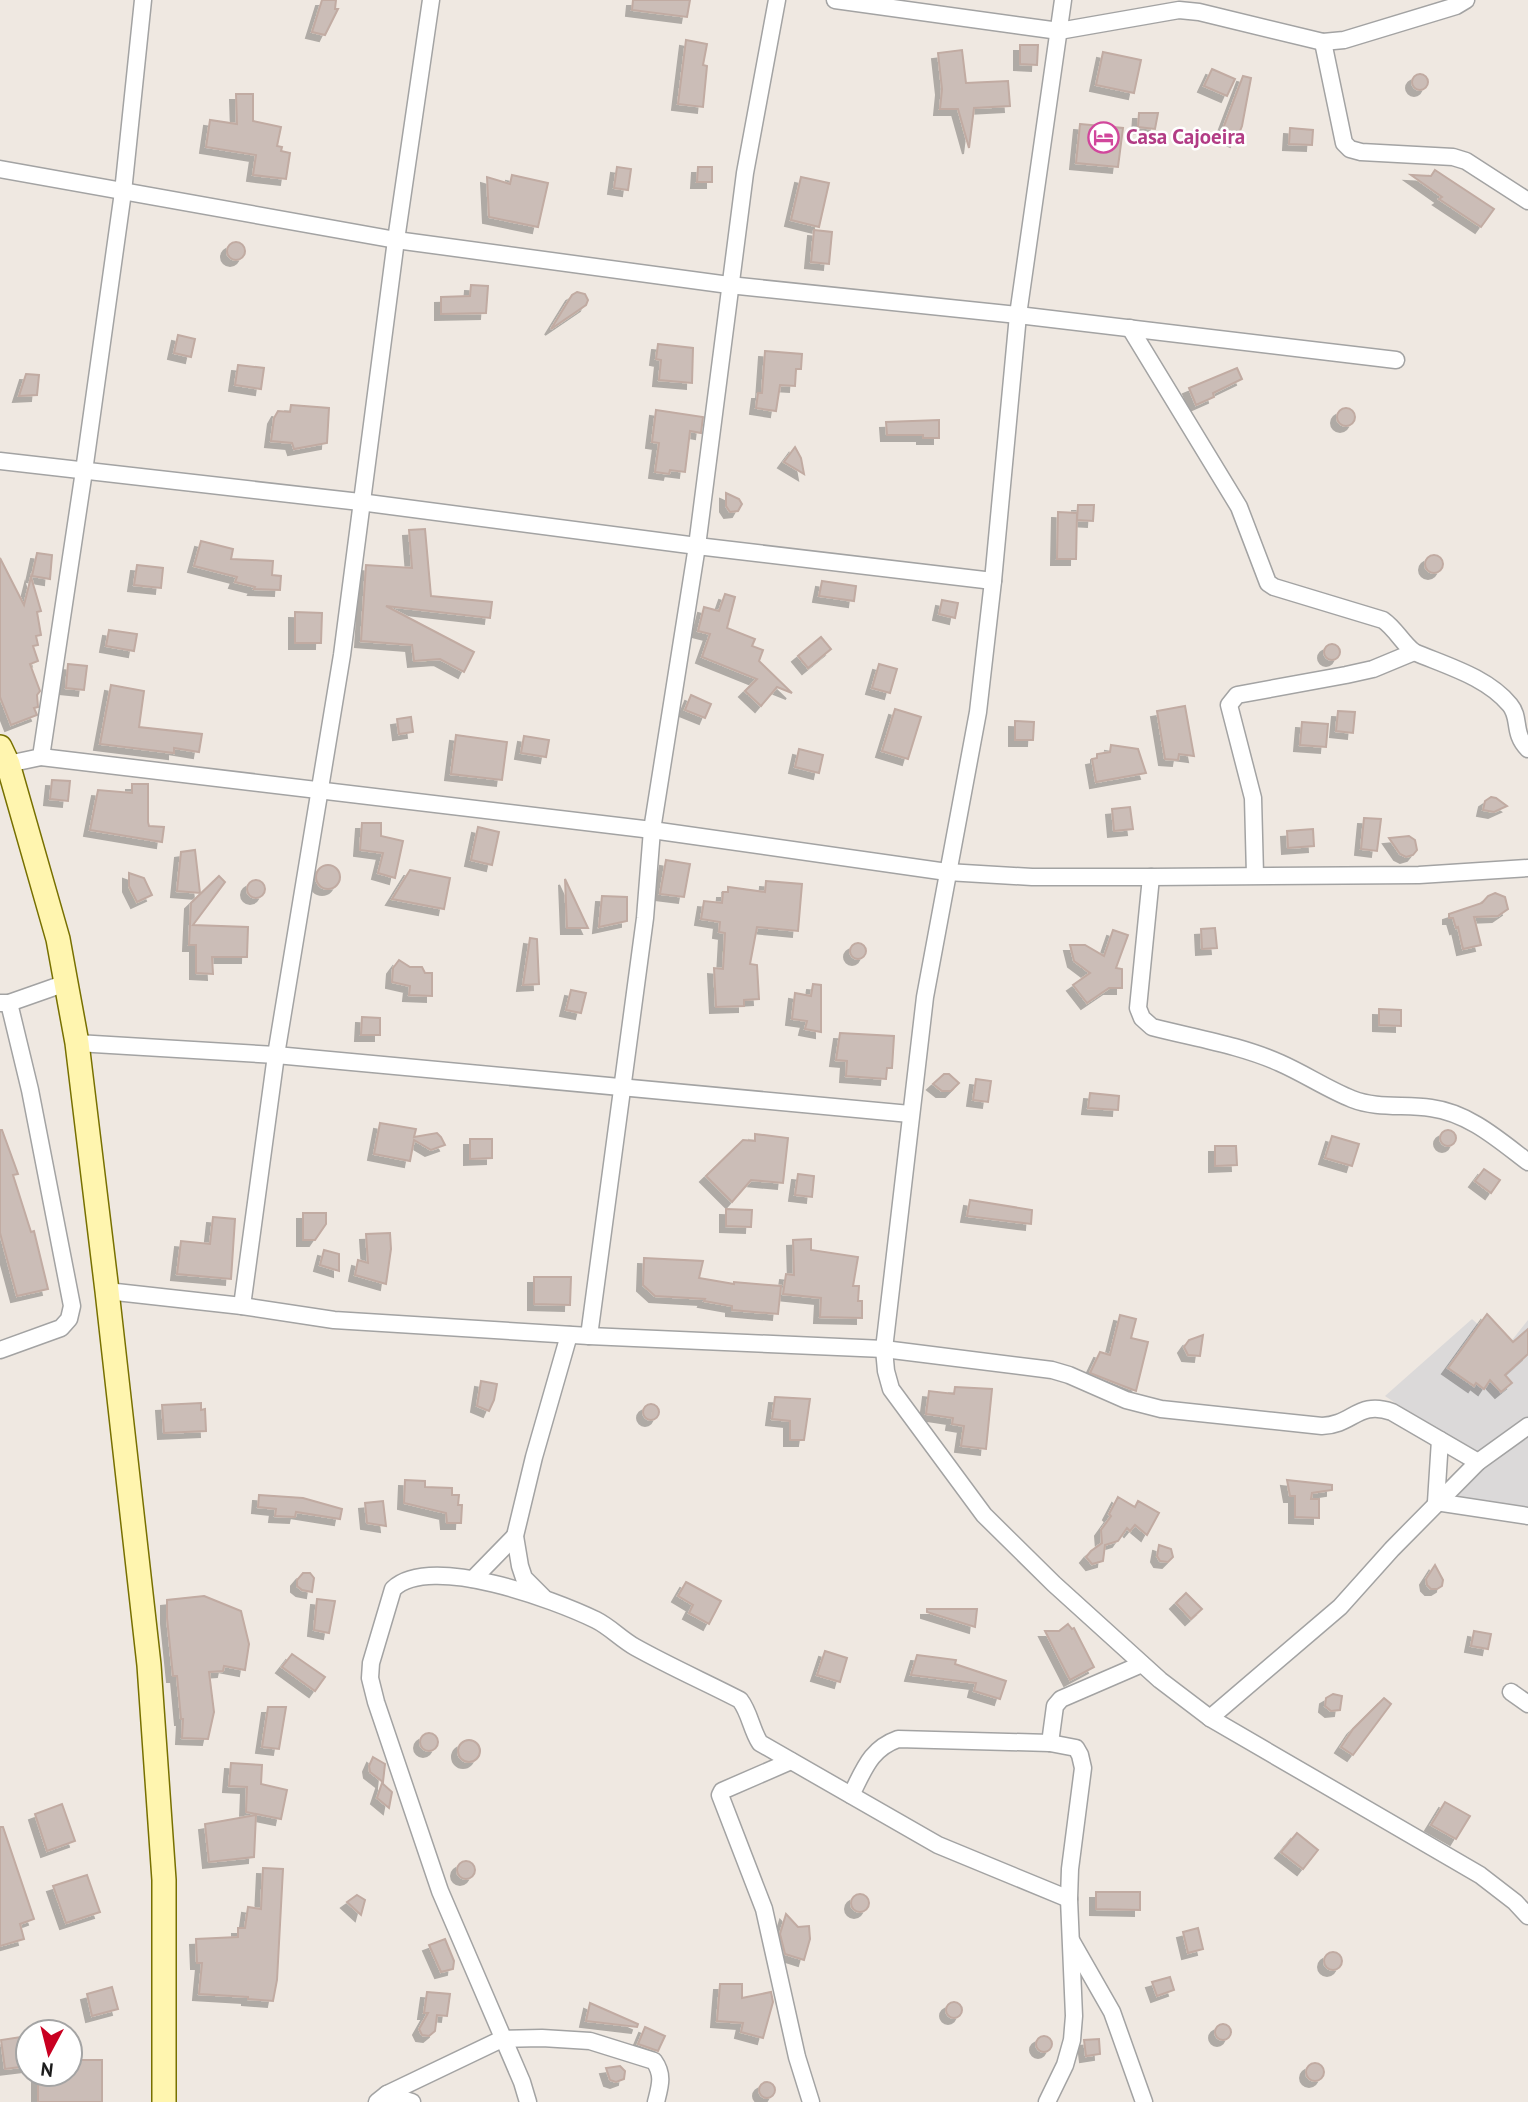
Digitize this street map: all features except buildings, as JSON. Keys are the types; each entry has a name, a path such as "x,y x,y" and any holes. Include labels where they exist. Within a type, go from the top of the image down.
{"main road":[{"path":"4,755 58,939 77,1044 107,1291 149,1665 163,1867 164,2102"}],"street":[{"path":"41,757 85,471 123,192 143,0"},
{"path":"242,1306 276,1055 342,655 360,502 431,0"},
{"path":"589,1336 645,918 652,830 697,546 729,285 761,82 777,0"},
{"path":"835,0 1059,31 1179,10 1199,12 1323,42 1357,36 1456,6 1465,0"},
{"path":"1063,0 1018,315 978,712 925,997 884,1349 886,1371 891,1389 985,1515 1054,1584 1142,1664 1210,1718 1480,1875 1516,1902 1528,1916"},
{"path":"1323,42 1344,143 1350,149 1361,152 1453,157 1466,161 1528,201"},
{"path":"0,169 396,240 729,285 1018,315 1396,360"},
{"path":"1130,328 1239,507 1268,583 1383,620 1414,652 1481,681 1510,705 1518,737 1528,749"},
{"path":"0,461 360,502 993,581"},
{"path":"1255,875 1253,798 1229,705 1232,698 1373,669 1414,652"},
{"path":"4,755 41,757 652,830 947,872 1032,877 1151,877 1419,875 1528,868"},
{"path":"1151,877 1138,1008 1142,1018 1152,1027 1255,1054 1367,1104 1432,1108 1453,1113 1490,1133 1528,1163"},
{"path":"0,1350 61,1328 69,1318 72,1306 26,1068 5,1003 66,983"},
{"path":"77,1044 276,1055 911,1114"},
{"path":"107,1291 242,1306 334,1321 884,1349 1052,1370 1126,1400 1161,1409 1332,1426 1366,1409 1378,1407 1392,1412 1478,1462"},
{"path":"543,1597 524,1578 515,1536 534,1457 569,1335"},
{"path":"1210,1718 1340,1607 1436,1502 1478,1462 1528,1426"},
{"path":"1436,1502 1440,1440"},
{"path":"1436,1502 1528,1516"},
{"path":"473,1579 515,1536"},
{"path":"528,2102 522,2082 440,1891 370,1678 393,1589 410,1578 449,1576 473,1579 543,1597 598,1621 633,1646 740,1700 748,1710 754,1733 760,1743 938,1845 1069,1899"},
{"path":"1050,1743 1055,1706 1061,1699 1142,1664"},
{"path":"1511,1692 1528,1704"},
{"path":"851,1795 873,1754 884,1744 898,1739 1050,1743 1076,1748 1083,1768 1070,1869 1074,2016 1072,2040 1065,2064 1047,2102"},
{"path":"791,1760 722,1791 720,1795 764,1909 797,2057 811,2102"},
{"path":"1071,1940 1112,2012 1144,2102"},
{"path":"382,2098 502,2039 542,2038 590,2041 654,2061 660,2070 661,2082 656,2102"},
{"path":"382,2098 412,2102"}],"shaded area":[{"path":"1472,1319 1505,1349 1528,1320 1528,1510 1450,1495 1486,1464 1385,1396"}],"place":[{"name":"Casa Cajoeira","path":"1103,137"}]}
